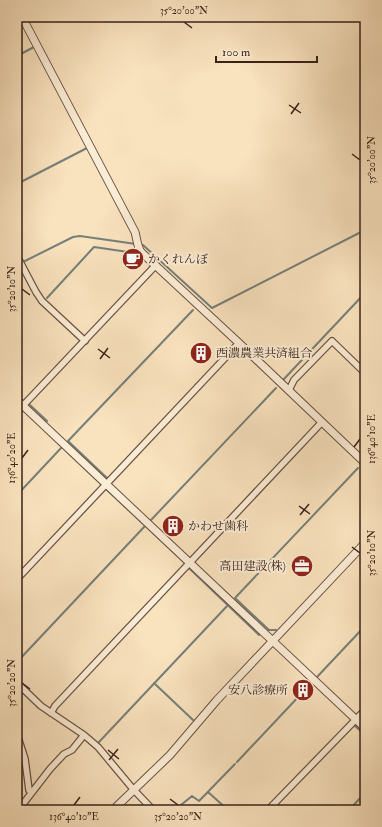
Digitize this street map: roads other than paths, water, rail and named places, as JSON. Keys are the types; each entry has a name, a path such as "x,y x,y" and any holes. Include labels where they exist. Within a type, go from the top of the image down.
{"street":[{"path":"22,17 135,232 138,239 138,247 365,463"},
{"path":"18,258 42,301 85,341"},
{"path":"17,412 156,265"},
{"path":"289,390 294,380 332,341 365,373"},
{"path":"17,579 239,343"},
{"path":"17,400 365,728"},
{"path":"51,713 55,706 322,422"},
{"path":"113,810 170,755 217,700 365,543"},
{"path":"17,683 51,713 84,735 98,747 134,790 154,810"},
{"path":"268,810 365,710"},
{"path":"17,734 25,758 28,784 31,793"},
{"path":"17,807 23,804 50,769 64,754 72,750 84,735"}],"waterway":[{"path":"17,56 34,47"},
{"path":"17,184 87,148"},
{"path":"141,245 143,245 212,308 365,230"},
{"path":"17,265 73,237 80,236 136,244"},
{"path":"47,298 94,247 135,253 143,260"},
{"path":"283,380 365,293"},
{"path":"107,478 68,441 193,310"},
{"path":"151,520 276,388"},
{"path":"30,405 47,421"},
{"path":"58,443 102,485"},
{"path":"17,495 62,447"},
{"path":"276,630 269,630 235,598 358,468"},
{"path":"106,489 185,563"},
{"path":"17,662 145,526"},
{"path":"189,568 259,635"},
{"path":"99,742 228,605"},
{"path":"317,677 365,626"},
{"path":"154,683 193,720"},
{"path":"306,688 311,683"},
{"path":"237,762 301,694"},
{"path":"354,725 365,735"},
{"path":"181,805 192,796 199,801 235,764"},
{"path":"208,792 228,810"},
{"path":"349,810 365,793"}],"place":[{"name":"かくれんぼ","path":"133,259"},
{"name":"西濃農業共済組合","path":"201,353"},
{"name":"かわせ歯科","path":"173,526"},
{"name":"高田建設(株)","path":"302,566"},
{"name":"安八診療所","path":"303,690"}]}
